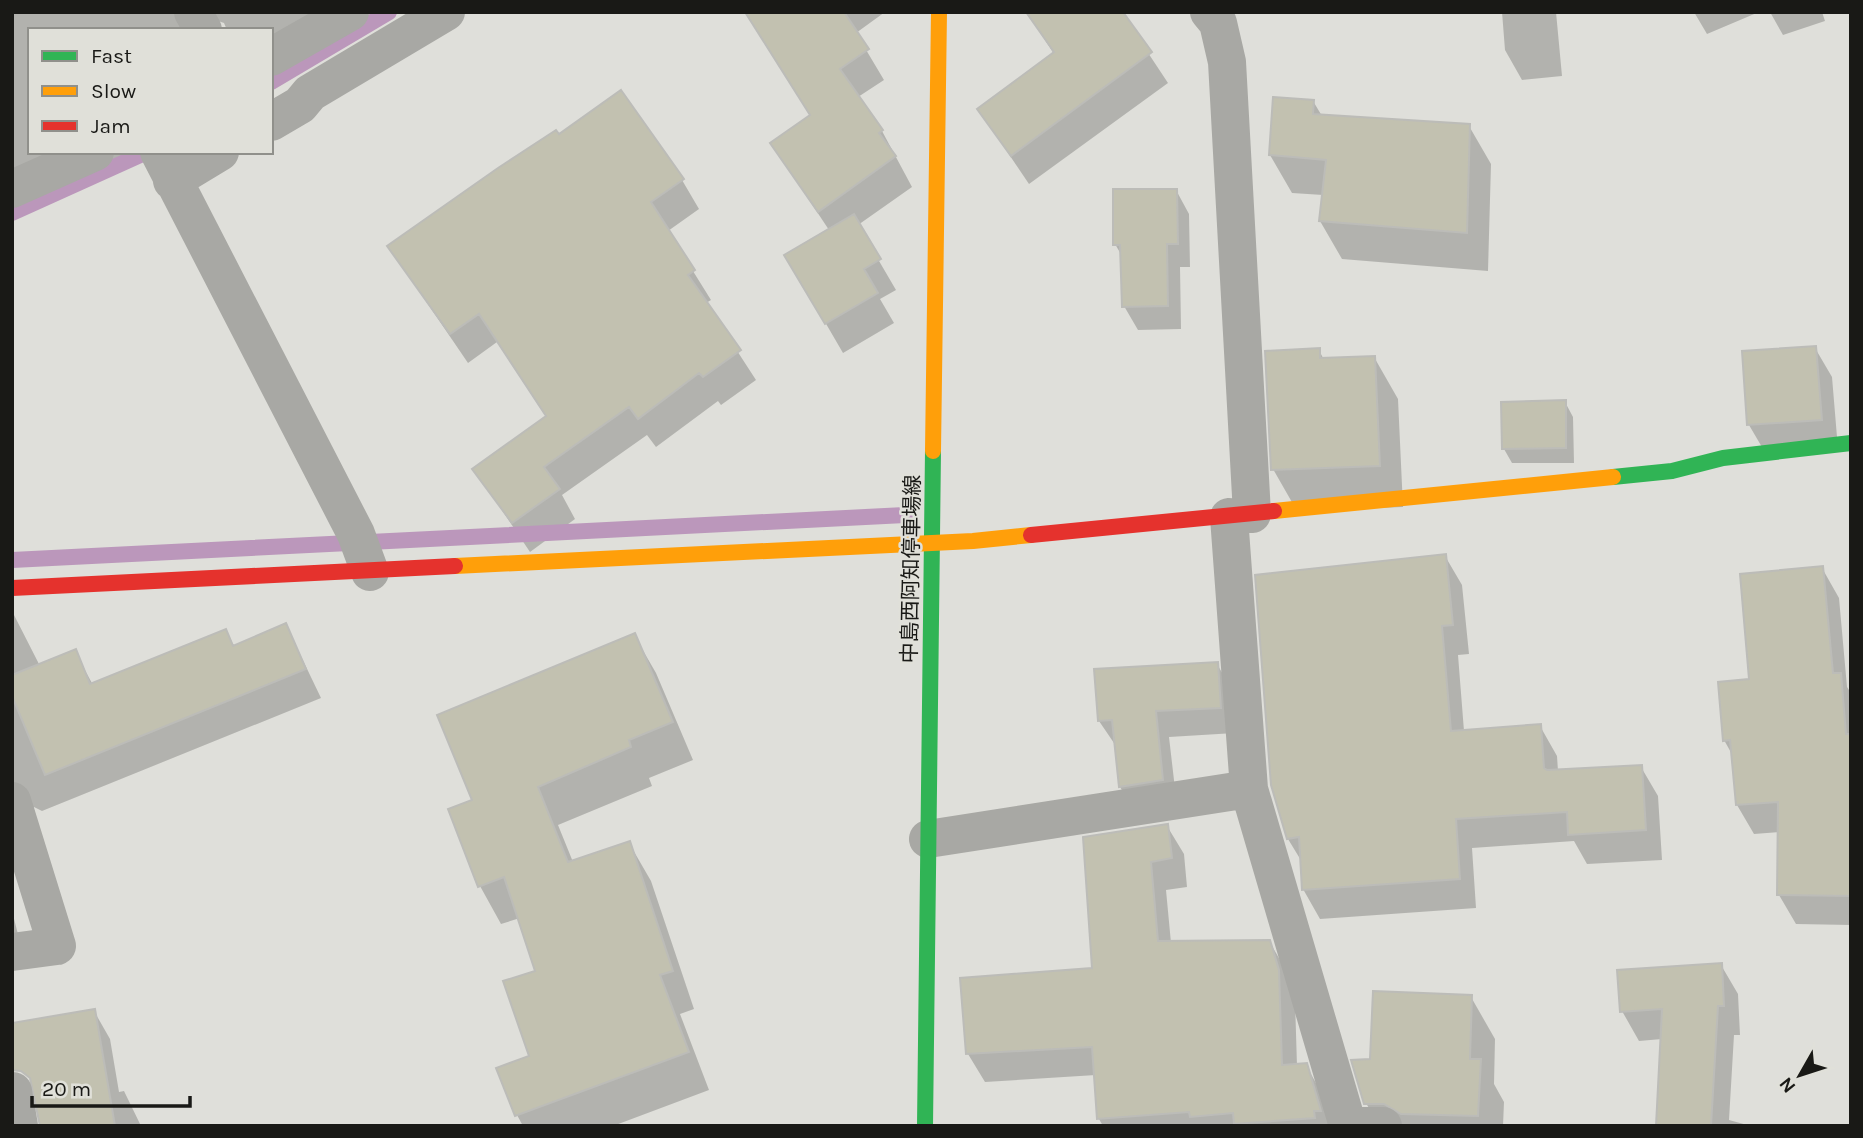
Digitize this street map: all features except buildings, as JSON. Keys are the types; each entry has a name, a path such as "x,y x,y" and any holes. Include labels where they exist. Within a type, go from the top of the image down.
{"street":[{"path":"193,12 202,28"},
{"path":"273,56 350,12"},
{"path":"273,121 300,105 310,93 446,12"},
{"name":"中島西阿知停車場線","path":"925,1126 939,12"},
{"path":"1209,12 1218,23 1227,62 1246,501 1249,789 1348,1126"},
{"path":"12,189 91,154"},
{"path":"210,154 164,163 363,554"},
{"path":"12,588 363,554 972,541 1246,501 1672,471 1723,458 1851,443"},
{"path":"928,839 1249,789"},
{"path":"12,801 57,946 12,952"},
{"path":"13,1091 19,1126"},
{"path":"1355,1126 1383,1126"}],"waterway":[{"path":"273,81 389,12"},
{"path":"12,213 143,154"},
{"path":"12,560 905,515"}],"traffic: fast":[{"path":"1613,477 1672,471 1723,458 1851,443"},
{"path":"925,1126 933,451"}],"traffic: slow":[{"path":"933,451 939,12"},
{"path":"1274,511 1613,477"},
{"path":"455,566 973,541 1031,535"}],"traffic: jam":[{"path":"1031,535 1274,511"},
{"path":"12,588 455,566"}]}
